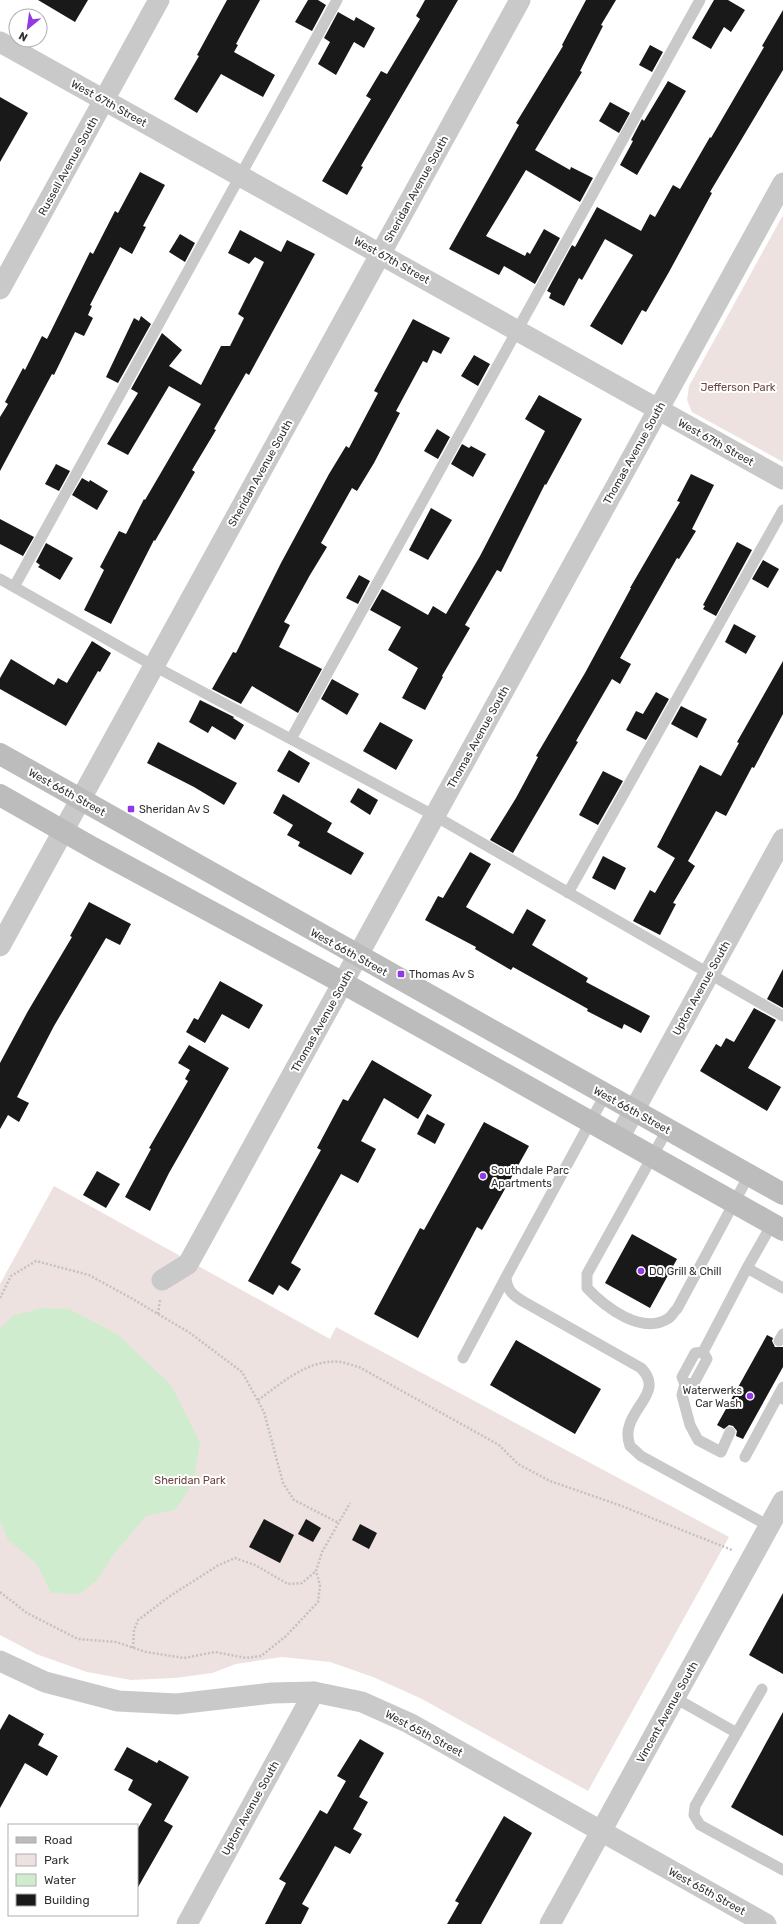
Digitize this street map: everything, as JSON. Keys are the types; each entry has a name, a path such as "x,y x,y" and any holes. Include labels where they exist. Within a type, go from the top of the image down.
{"main road":[{"name":"West 66th Street","path":"0,754 783,1194"},
{"path":"0,795 63,832 343,983 777,1227"}],"street":[{"name":"Russell Avenue South","path":"0,289 159,0"},
{"name":"Sheridan Avenue South","path":"0,945 520,0"},
{"name":"West 67th Street","path":"0,42 783,479"},
{"name":"Thomas Avenue South","path":"162,1280 188,1264 783,183"},
{"name":"Upton Avenue South","path":"619,1138 783,839"},
{"name":"Vincent Avenue South","path":"550,1924 783,1501"},
{"name":"West 65th Street","path":"0,1660 45,1682 118,1701 177,1704 272,1693 314,1692 362,1702 409,1723 766,1924"},
{"name":"Upton Avenue South","path":"187,1924 314,1692"}],"lane":[{"path":"14,587 337,0"},
{"path":"291,739 700,0"},
{"path":"568,893 783,510"},
{"path":"0,579 154,666 435,816 783,1016"},
{"path":"463,1358 605,1095"},
{"path":"667,1130 587,1274 587,1288 603,1304 638,1324 656,1323 669,1318 677,1309 749,1175"},
{"path":"730,1432 720,1452 698,1440 690,1426 682,1394 685,1384 694,1383 707,1359 703,1352 747,1268 777,1227"},
{"path":"747,1268 783,1288"},
{"path":"506,1277 506,1285 511,1294 641,1368 648,1374 650,1383 647,1393 629,1426 630,1446 641,1456 769,1526"},
{"path":"745,1457 781,1394"},
{"path":"762,1689 695,1806 694,1815 700,1825 783,1870"},
{"path":"675,1698 737,1733"}],"path":[{"path":"0,1298 11,1276 36,1261 89,1275 190,1332 242,1372 264,1412 283,1483 294,1500 339,1523"},
{"path":"258,1400 287,1379 312,1365 341,1362 359,1367 499,1445 518,1464 550,1481 619,1505 751,1558"},
{"path":"133,1648 134,1630 138,1620 170,1596 216,1566 235,1558 256,1565 288,1584 302,1583 316,1571 322,1552 350,1503"},
{"path":"0,1592 27,1613 78,1639 116,1642 146,1652 184,1658 215,1652 246,1658 261,1656 286,1636 318,1602 320,1585 316,1571"}],"green space":[{"name":"Jefferson Park","path":"783,215 783,462 692,412 687,400 689,386"},
{"name":"Sheridan Park","path":"54,1186 330,1339 336,1327 729,1537 588,1791 420,1698 373,1677 330,1662 282,1657 236,1664 212,1673 175,1678 131,1680 87,1672 36,1654 0,1635 0,1284"}],"water":[{"path":"42,1308 69,1309 117,1334 171,1385 200,1442 194,1482 175,1510 146,1516 113,1555 98,1579 80,1594 51,1593 36,1563 8,1540 0,1521 0,1329 12,1316"}],"building":[{"path":"38,0 88,0 75,22"},
{"path":"227,0 260,0 236,44 238,45 234,52 275,75 263,97 221,74 197,113 174,99 199,56 197,55"},
{"path":"308,0 318,0 326,5 312,31 295,22"},
{"path":"425,0 458,0 361,166 363,167 347,195 322,181 371,99 366,96 381,71 387,74 420,19 416,16"},
{"path":"586,0 616,0 601,25 603,26 580,71 582,72 535,150 570,170 571,167 593,178 580,202 526,170 486,236 525,256 527,252 530,254 544,229 560,238 535,284 504,266 499,275 449,249 519,125 516,123 563,46 562,45"},
{"path":"714,0 728,0 745,10 731,32 724,27 711,49 692,38"},
{"path":"783,10 783,70 710,192 712,193 646,312 642,310 622,345 590,326 633,255 605,239 582,280 579,278 564,306 549,298 551,293 547,291 572,245 575,247 597,207 641,231 650,214 655,217 673,185 680,189 764,47 762,46"},
{"path":"338,12 354,21 356,17 375,28 364,48 354,42 336,75 318,64 330,42 324,38"},
{"path":"650,45 663,52 652,72 639,65"},
{"path":"668,81 686,91 637,175 620,165 633,141 631,140 642,119 644,121"},
{"path":"0,97 28,113 0,162"},
{"path":"610,102 630,113 619,133 599,121"},
{"path":"140,172 165,185 143,226 146,227 132,254 120,247 90,305 92,306 88,315 93,318 84,336 75,332 54,375 52,374 0,471 0,417 8,404 5,402 23,368 25,370 42,336 47,339 90,252 93,254 115,211 118,213"},
{"path":"240,230 281,252 287,240 315,254 249,375 246,373 214,429 216,430 192,470 195,472 155,541 154,540 111,624 84,610 104,570 100,567 119,531 126,534 144,499 145,500 201,404 169,386 128,455 107,444 138,393 131,389 162,333 182,350 169,366 201,385 221,346 230,346 244,318 238,314 264,262 255,257 249,264 228,253"},
{"path":"180,234 195,243 185,262 169,252"},
{"path":"141,316 151,324 118,383 106,377 134,318 139,321"},
{"path":"413,319 450,338 441,354 433,350 427,363 423,361 396,411 400,413 374,463 357,491 352,488 321,543 327,547 284,622 290,625 279,647 322,669 298,713 252,686 241,704 212,689 233,652 236,653 281,563 329,474 346,446 349,448 378,393 374,391"},
{"path":"474,355 490,364 478,386 461,376"},
{"path":"539,395 582,419 546,485 545,484 501,572 497,570 465,625 470,628 442,676 443,677 425,710 402,698 418,668 388,650 401,627 370,610 382,589 428,615 433,606 446,614 480,556 545,431 525,419"},
{"path":"437,429 450,437 438,459 424,451"},
{"path":"462,444 469,448 471,446 486,454 473,477 451,464"},
{"path":"56,464 70,471 59,491 45,484"},
{"path":"691,474 714,485 692,529 696,531 679,559 677,558 620,658 631,664 620,684 612,679 576,741 578,742 513,853 490,840 516,798 538,757 536,756 585,673 630,588 680,502 677,501"},
{"path":"82,478 89,482 90,480 108,491 97,510 72,495"},
{"path":"431,508 452,520 428,560 409,550"},
{"path":"0,519 34,537 23,556 0,544"},
{"path":"737,542 752,550 716,616 703,609 705,606 703,605"},
{"path":"46,543 73,558 60,580 38,567 40,565 36,562"},
{"path":"763,560 779,569 768,588 752,579"},
{"path":"359,575 370,581 358,604 346,598"},
{"path":"734,624 756,636 746,654 725,642"},
{"path":"92,641 111,653 100,672 98,671 66,726 0,689 0,678 11,659 54,685 58,678 67,683"},
{"path":"783,661 783,714 754,768 752,767 726,816 716,811 688,861 695,866 673,903 676,904 660,935 633,921 650,890 655,893 675,858 657,847 700,765 721,776 739,743 737,742"},
{"path":"332,679 359,694 347,715 321,699"},
{"path":"656,692 669,699 646,740 626,730 636,711 643,714"},
{"path":"200,700 234,717 233,718 244,725 235,740 212,726 208,733 189,722"},
{"path":"681,706 707,719 697,738 671,724"},
{"path":"380,722 413,740 396,770 363,751"},
{"path":"158,742 237,783 224,805 194,787 147,763"},
{"path":"289,750 310,763 299,783 277,771"},
{"path":"603,771 623,781 598,825 579,815"},
{"path":"358,788 378,800 370,815 350,802"},
{"path":"283,794 332,823 327,832 364,853 351,875 298,846 300,842 287,835 293,825 273,813"},
{"path":"470,852 491,864 466,907 513,934 527,909 546,920 532,945 588,978 586,982 650,1016 641,1033 624,1024 622,1029 587,1011 588,1009 513,967 511,970 475,949 476,947 425,920 438,896 443,898"},
{"path":"603,856 626,868 615,890 592,878"},
{"path":"89,902 131,924 120,945 106,938 54,1026 17,1097 29,1103 19,1122 8,1115 0,1129 0,1063 28,1011 72,937 70,936"},
{"path":"783,969 783,1008 767,999"},
{"path":"220,981 263,1005 249,1029 222,1014 205,1043 186,1032 194,1018 198,1020"},
{"path":"754,1008 776,1020 748,1068 781,1087 767,1111 700,1071 716,1044 721,1047 726,1038 734,1042"},
{"path":"189,1045 229,1068 169,1173 150,1211 125,1197 151,1149 149,1148 188,1081 185,1079 190,1070 178,1063"},
{"path":"372,1060 432,1095 418,1119 384,1098 361,1141 376,1149 358,1183 341,1174 291,1263 301,1269 288,1291 279,1285 273,1295 248,1281 321,1150 317,1148 343,1099 348,1101"},
{"path":"427,1114 445,1124 435,1144 417,1134"},
{"path":"484,1122 529,1146 482,1230 477,1227 418,1338 374,1314 420,1228 424,1230"},
{"path":"97,1171 120,1184 106,1208 83,1195"},
{"name":"DQ Grill & Chill","path":"632,1234 677,1259 650,1308 605,1283"},
{"name":"Waterwerks Car Wash","path":"767,1335 773,1338 772,1341 775,1347 783,1347 783,1367 743,1439 736,1436 737,1431 733,1426 729,1425 724,1429 717,1425"},
{"path":"516,1340 601,1389 575,1434 490,1385"},
{"path":"264,1519 294,1535 280,1563 249,1547"},
{"path":"306,1519 321,1528 313,1542 298,1534"},
{"path":"360,1524 377,1533 369,1549 352,1540"},
{"path":"783,1593 783,1674 749,1655"},
{"path":"783,1712 783,1836 731,1807"},
{"path":"9,1714 44,1734 38,1745 58,1756 47,1776 25,1763 0,1808 0,1730"},
{"path":"360,1739 384,1753 359,1797 368,1802 353,1829 362,1834 350,1854 335,1846 302,1904 309,1908 301,1924 265,1924 286,1883 279,1879 320,1810 327,1814 346,1781 337,1776"},
{"path":"127,1747 157,1763 159,1760 189,1777 164,1821 173,1826 138,1887 138,1828 152,1804 128,1790 133,1780 114,1770"},
{"path":"504,1816 532,1833 481,1924 447,1924 459,1903 455,1901"}],"place":[{"name":"Sheridan Av S","path":"131,809"},
{"name":"Thomas Av S","path":"401,974"},
{"name":"Southdale Parc Apartments","path":"483,1176"},
{"name":"DQ Grill & Chill","path":"641,1271"},
{"name":"Waterwerks Car Wash","path":"750,1396"}]}
